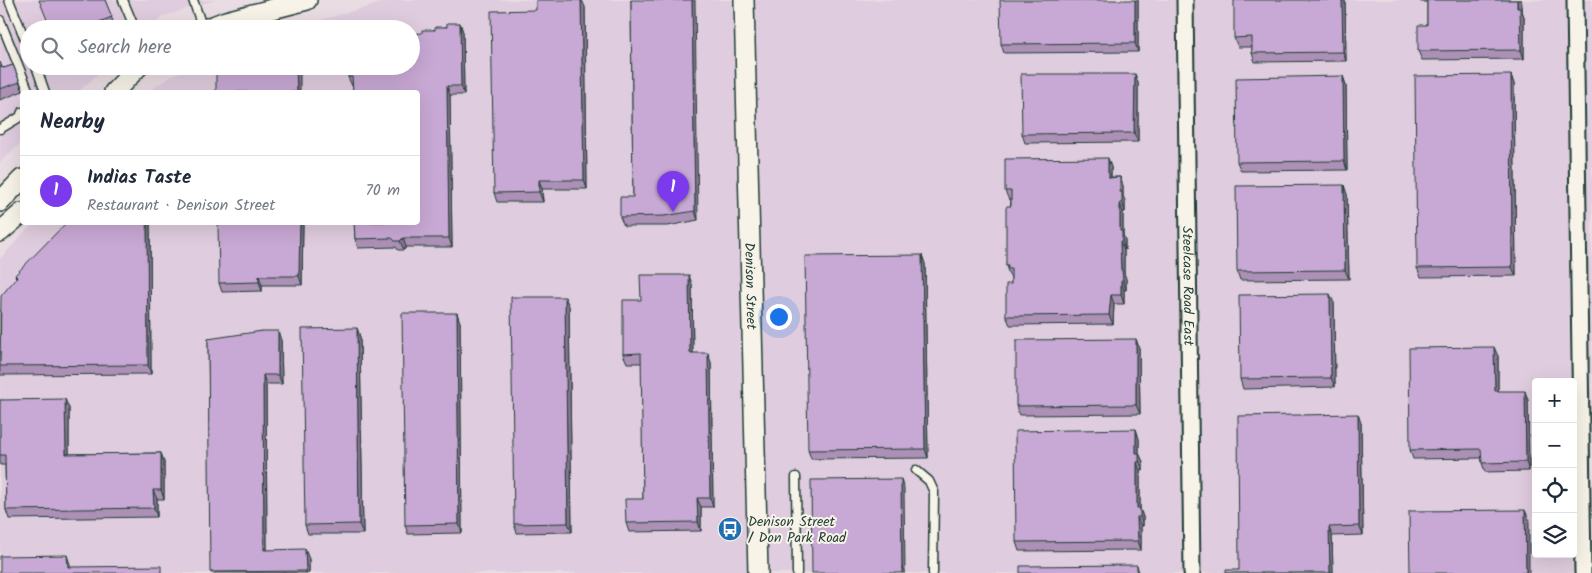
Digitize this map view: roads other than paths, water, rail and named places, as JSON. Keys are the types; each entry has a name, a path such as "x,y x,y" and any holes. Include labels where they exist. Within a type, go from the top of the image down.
{"street":[{"name":"Denison Street","path":"744,0 758,573"},
{"name":"Steelcase Road East","path":"1185,0 1192,573"},
{"path":"1575,0 1583,573"},
{"path":"230,20 297,1"},
{"path":"116,90 130,75"},
{"path":"2,199 20,181"},
{"path":"0,232 20,215"}],"lane":[{"path":"9,0 20,27"},
{"path":"123,0 131,20"},
{"path":"193,0 201,20"},
{"path":"0,20 20,70"},
{"path":"22,75 28,90"},
{"path":"39,75 44,90"},
{"path":"0,129 20,117"},
{"path":"916,470 928,481 934,492 932,573"},
{"path":"796,477 797,573"}],"place":[{"name":"Indias Taste","path":"673,212"},
{"name":"Denison Street / Don Park Road","path":"730,529"}]}
